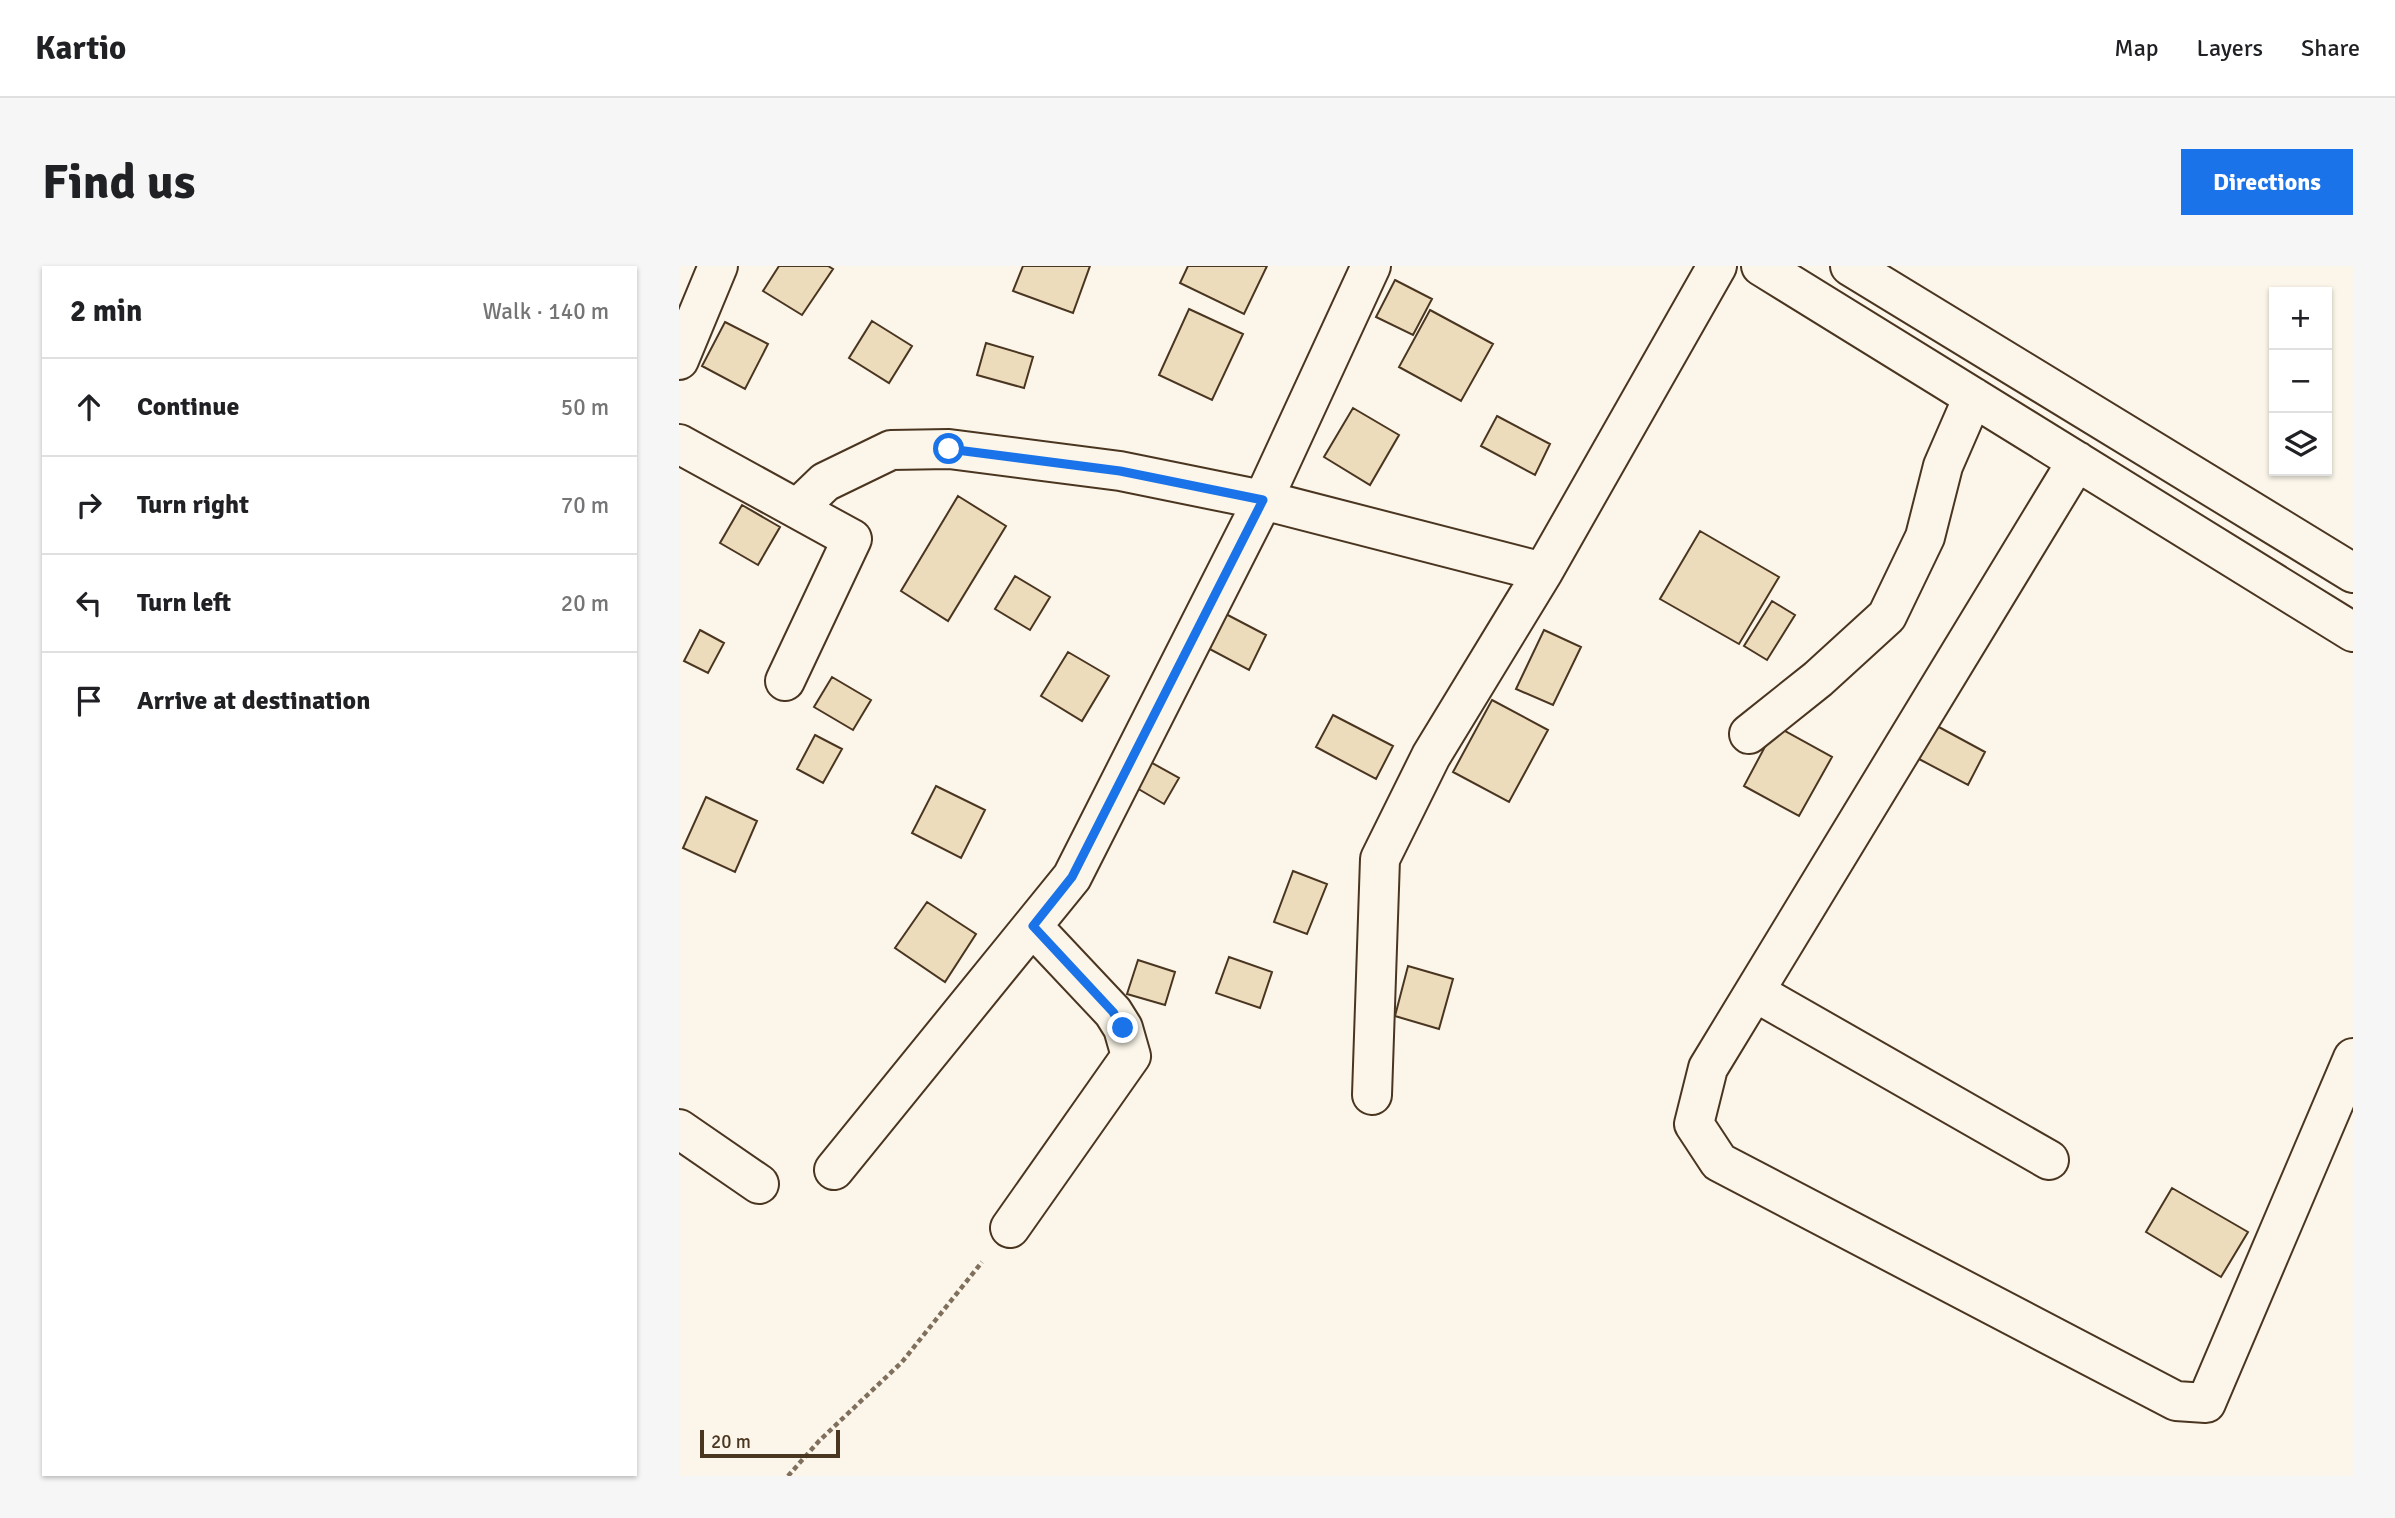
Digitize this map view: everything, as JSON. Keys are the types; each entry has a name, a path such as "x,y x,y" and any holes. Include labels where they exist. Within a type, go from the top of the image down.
{"street":[{"path":"679,360 718,266"},
{"path":"834,1170 1072,877 1263,500 1371,266"},
{"path":"1371,1095 1380,859 1431,756 1543,572 1717,266"},
{"path":"1850,266 2353,573"},
{"path":"1778,270 1973,397 2353,632"},
{"path":"1749,734 1818,679 1887,616 1925,537 1943,466 1973,397"},
{"path":"679,444 852,538 785,681"},
{"path":"799,507 825,482 891,450 949,449 1120,471 1263,500 1543,572"},
{"path":"2077,461 1708,1068 1694,1124 1719,1162 2176,1401 2206,1403 2353,1058"},
{"path":"2144,502 2169,462"},
{"path":"1010,1228 1131,1056 1123,1028 1113,1012 1033,926"},
{"path":"1755,992 2049,1160"},
{"path":"679,1129 759,1184"}],"path":[{"path":"788,1476 818,1441 902,1362 1010,1228"}],"building":[{"path":"779,266 828,266 833,269 802,315 763,291"},
{"path":"1023,266 1090,266 1073,313 1013,291"},
{"path":"1188,266 1267,266 1244,314 1180,283"},
{"path":"1395,280 1432,299 1413,335 1376,317"},
{"path":"1189,309 1243,334 1212,400 1159,375"},
{"path":"1430,310 1493,344 1461,401 1399,367"},
{"path":"872,321 912,346 889,383 849,358"},
{"path":"725,322 768,344 745,389 702,366"},
{"path":"986,343 1033,357 1024,388 977,375"},
{"path":"1353,408 1399,435 1370,485 1324,457"},
{"path":"1497,416 1550,444 1535,475 1481,446"},
{"path":"958,496 1006,526 948,621 901,591"},
{"path":"742,505 780,527 758,565 720,543"},
{"path":"1700,531 1779,577 1739,644 1660,599"},
{"path":"1015,576 1050,597 1030,630 995,609"},
{"path":"1772,601 1795,615 1767,660 1744,646"},
{"path":"1222,612 1266,635 1249,670 1204,646"},
{"path":"700,630 724,643 708,673 684,661"},
{"path":"1544,630 1581,647 1553,705 1516,689"},
{"path":"1068,652 1109,676 1082,721 1041,696"},
{"path":"832,677 871,700 853,730 814,707"},
{"path":"1492,700 1548,730 1509,802 1453,772"},
{"path":"1333,715 1393,746 1376,779 1316,747"},
{"path":"1776,726 1832,757 1799,816 1744,786"},
{"path":"1937,726 1985,752 1968,785 1919,759"},
{"path":"815,735 842,749 823,783 797,769"},
{"path":"1145,759 1179,778 1164,804 1130,784"},
{"path":"936,786 985,810 961,858 912,833"},
{"path":"706,797 757,821 735,872 683,848"},
{"path":"1293,871 1327,884 1307,934 1274,922"},
{"path":"927,902 976,934 945,982 895,948"},
{"path":"1229,957 1272,972 1260,1008 1216,993"},
{"path":"1138,960 1175,972 1165,1005 1127,994"},
{"path":"1408,966 1453,979 1439,1029 1395,1016"},
{"path":"2172,1188 2248,1232 2221,1277 2146,1232"}],"route":[{"path":"949,449 1120,471 1263,500 1072,877 1033,926 1113,1012 1123,1028"}]}
